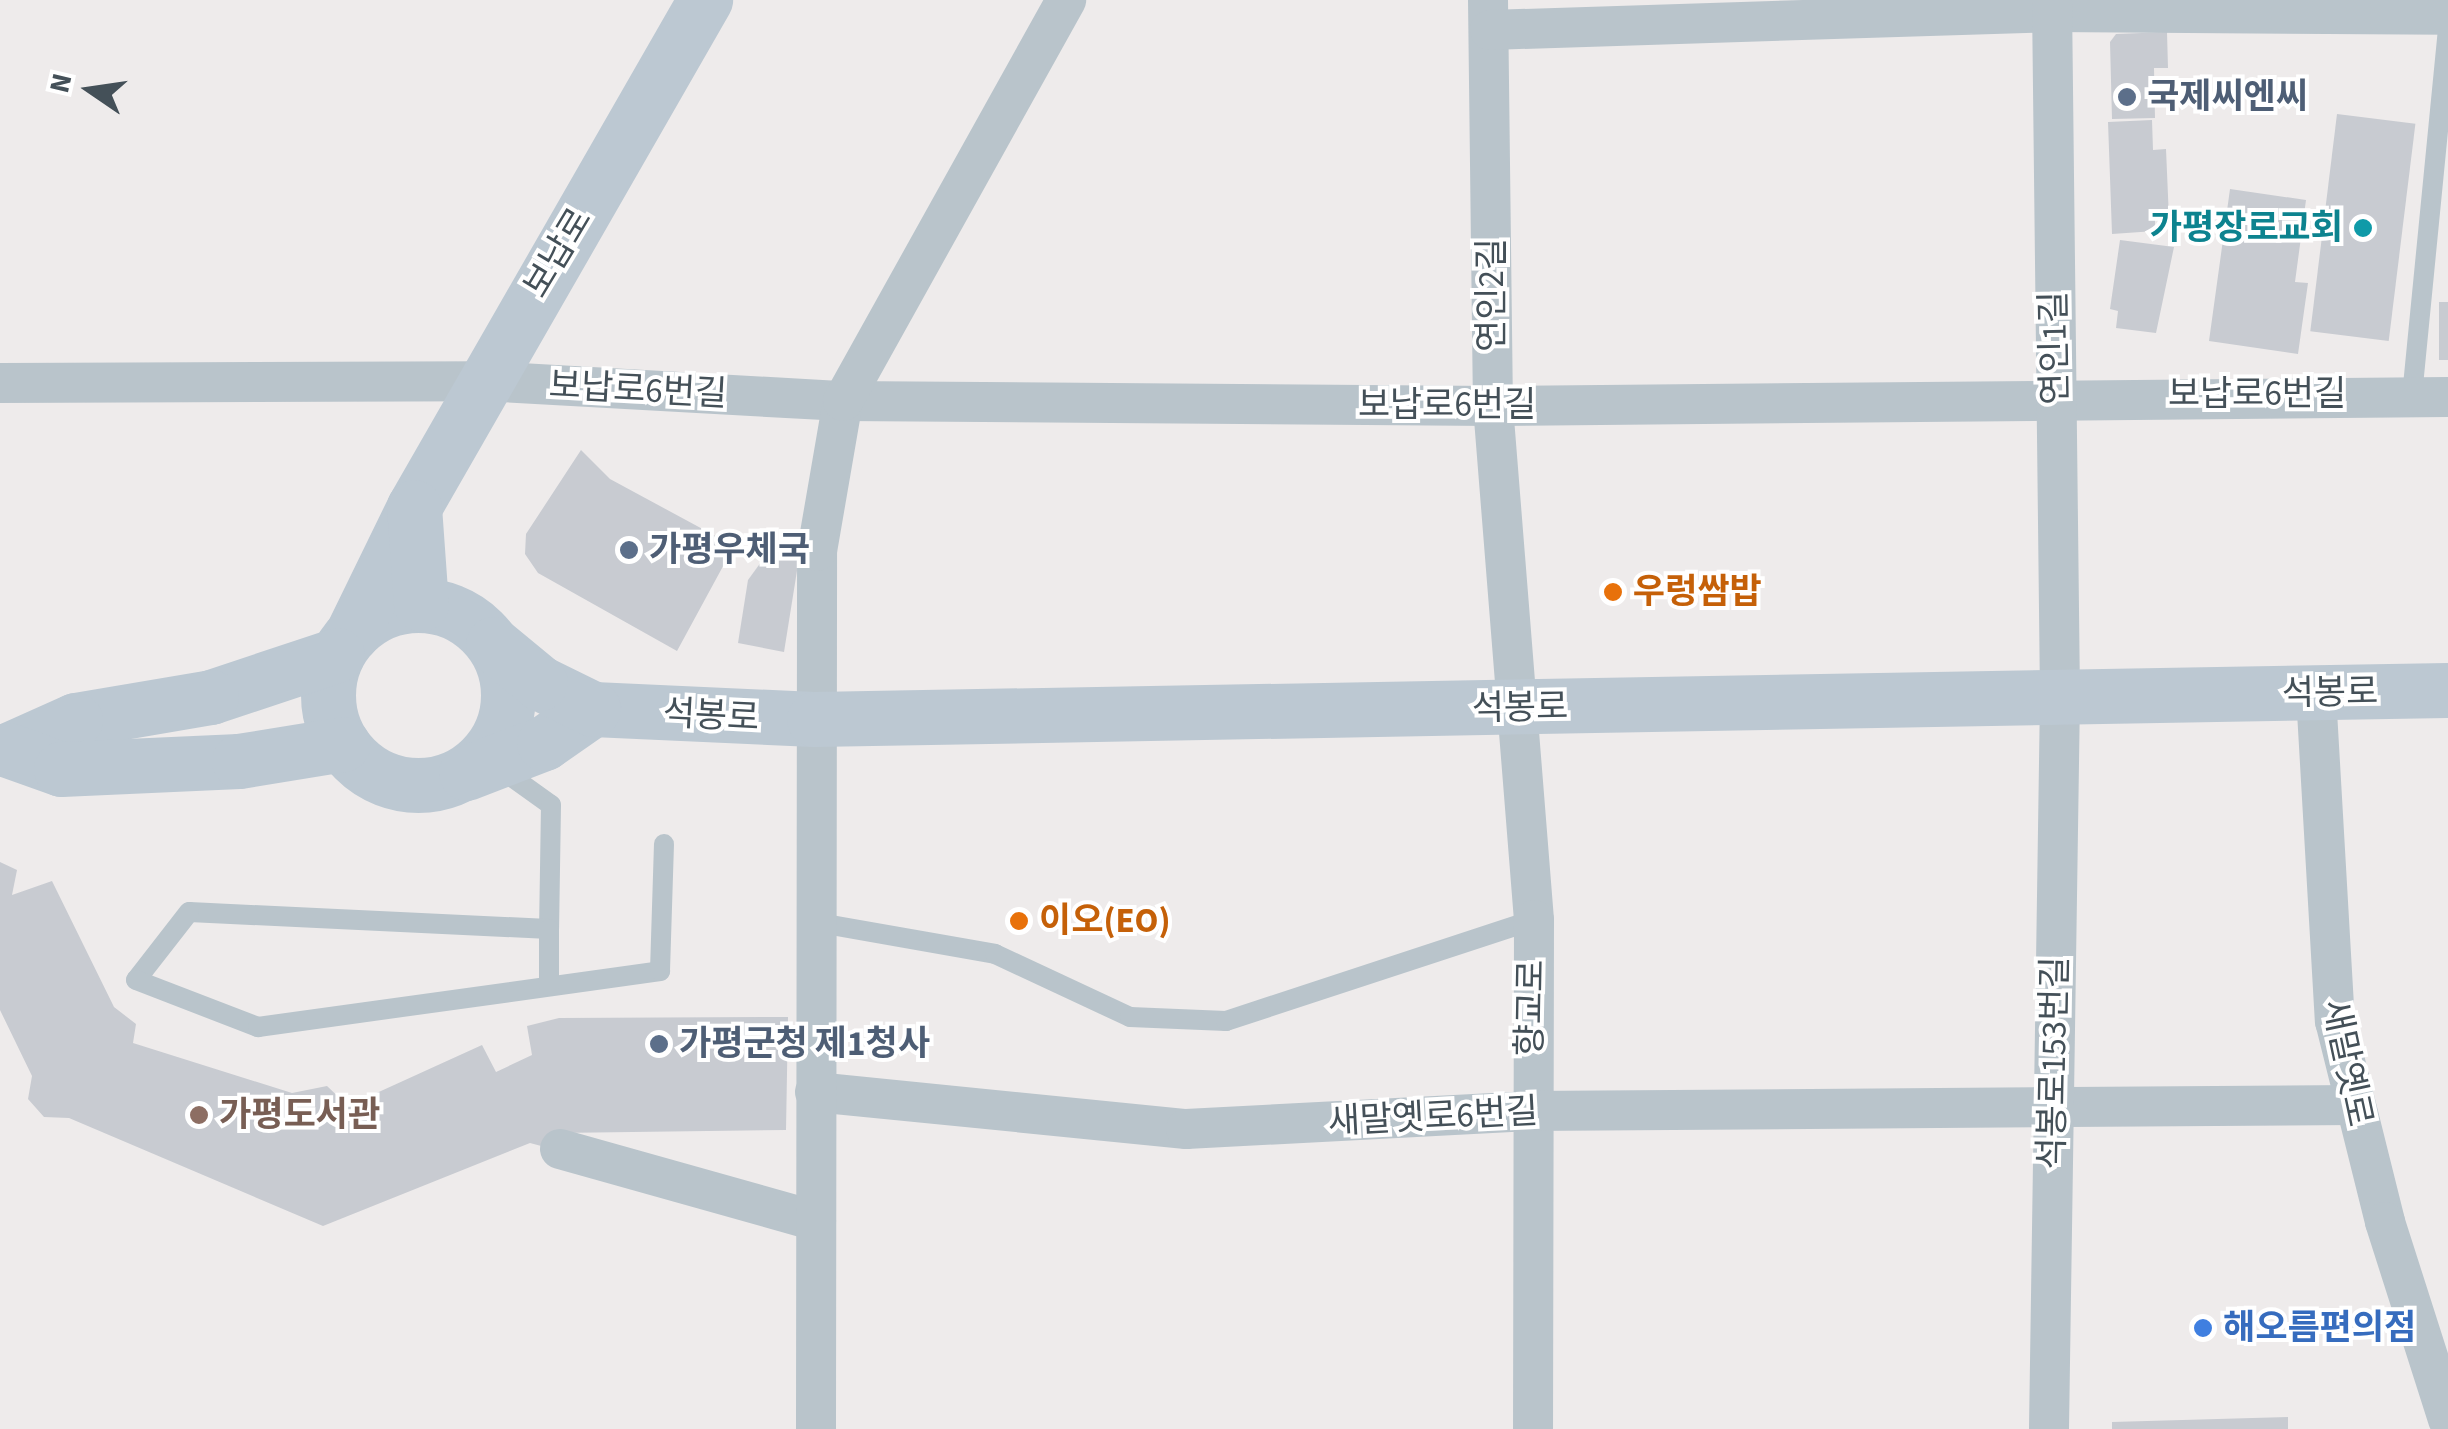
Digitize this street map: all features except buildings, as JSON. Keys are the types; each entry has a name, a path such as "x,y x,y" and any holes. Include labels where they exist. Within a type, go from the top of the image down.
{"main road":[{"name":"보납로","path":"345,644 483,380 705,0"},
{"path":"414,507 421,604"},
{"path":"4,750 75,720 211,697 345,644 395,607 421,604 461,616 540,683 593,709 544,743 475,769 394,782 342,744 328,700 345,644"},
{"path":"475,769 500,732 505,671 493,644"},
{"name":"석봉로","path":"593,709 814,719 2448,690"},
{"path":"4,750 61,769 239,761 342,744"}],"street":[{"path":"816,1429 816,552 843,402 1066,0"},
{"path":"1489,15 2052,6 2448,15"},
{"name":"연인1길","path":"2052,6 2060,696"},
{"name":"연인2길","path":"1489,15 1493,406 1522,708"},
{"name":"보납로6번길","path":"0,383 483,380 843,402 1493,406 2055,395 2430,397"},
{"name":"새말옛로","path":"2316,694 2328,964 2355,1105 2448,1420"},
{"name":"석봉로153번길","path":"2048,1429 2060,696"},
{"name":"향교로","path":"1522,708 1534,920 1529,1111 1533,1429"},
{"name":"새말옛로6번길","path":"815,1092 1186,1130 1529,1111 2355,1105"},
{"path":"560,1149 816,1221"}],"lane":[{"name":"보납로6번길","path":"2430,397 2448,27"},
{"path":"475,769 551,805 550,986"},
{"path":"549,929 189,912 136,980 258,1027 660,970 664,844"},
{"path":"814,922 995,954 1130,1018 1226,1021 1534,920"}],"place":[{"name":"국제씨엔씨","path":"2127,97"},
{"name":"가평장로교회","path":"2363,228"},
{"name":"가평우체국","path":"629,550"},
{"name":"우렁쌈밥","path":"1613,592"},
{"name":"이오(EO)","path":"1019,921"},
{"name":"가평군청 제1청사","path":"659,1044"},
{"name":"가평도서관","path":"199,1115"},
{"name":"해오름편의점","path":"2203,1328"}]}
